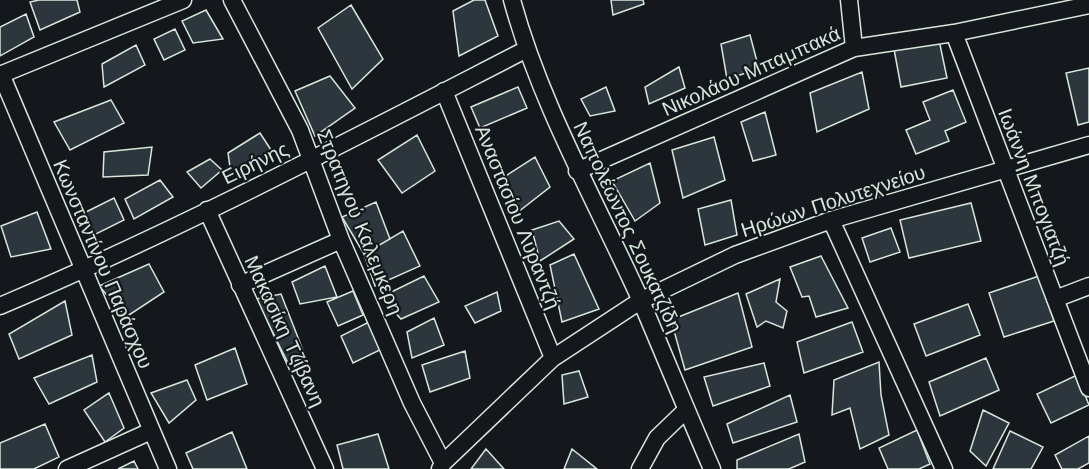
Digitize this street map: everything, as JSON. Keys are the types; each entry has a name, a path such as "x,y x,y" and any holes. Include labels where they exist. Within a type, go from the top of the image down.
{"street":[{"path":"1,75 183,0"},
{"name":"Στρατηγού Καλεμκερη","path":"232,0 300,130 309,160 341,240 442,466"},
{"name":"Ναπολέωντος Σουκατζίδη","path":"512,0 525,50 577,171 640,301 712,469"},
{"path":"849,0 854,48"},
{"name":"Νικολάου Μπαμπακά","path":"577,171 854,48 954,33 1089,6"},
{"name":"Ιωάννη Μπογιατζή","path":"954,33 1089,388"},
{"name":"Ειρήνης","path":"0,306 82,271 309,160 525,50"},
{"name":"Κωνσταντίνου Παράσχου","path":"1,75 82,271 168,469"},
{"name":"Αναστασίου Λυραντζή","path":"444,91 553,358"},
{"name":"Ηρώων Πολυτεχνείου","path":"442,466 553,358 640,301 735,255 831,220 1089,145"},
{"name":"Μακασίκη Τζίβανη","path":"207,210 325,469"},
{"path":"831,220 944,469"},
{"path":"240,285 341,240"},
{"path":"1055,299 1089,286"},
{"path":"640,469 657,438 686,410"},
{"path":"67,469 151,431"}],"building":[{"path":"77,0 80,12 40,30 30,2"},
{"path":"474,0 485,0 498,36 459,56 453,11"},
{"path":"611,0 643,0 644,4 613,15"},
{"path":"351,5 383,59 352,89 318,28"},
{"path":"206,10 223,39 193,43 182,21"},
{"path":"26,14 34,37 0,56 0,27"},
{"path":"175,29 185,50 164,60 154,39"},
{"path":"750,35 759,69 727,79 721,44"},
{"path":"939,40 947,78 901,87 894,49"},
{"path":"136,45 145,65 104,87 102,64"},
{"path":"679,67 685,88 649,104 645,87"},
{"path":"1089,68 1089,122 1078,125 1066,73"},
{"path":"862,72 869,109 817,132 810,93"},
{"path":"330,76 355,108 315,136 295,91"},
{"path":"518,87 527,108 480,128 471,107"},
{"path":"606,87 615,111 590,116 581,99"},
{"path":"953,90 966,122 945,131 949,141 916,154 906,130 930,120 923,102"},
{"path":"111,100 124,123 70,150 54,122"},
{"path":"765,112 776,155 753,161 741,122"},
{"path":"260,133 273,153 231,174 228,153"},
{"path":"417,135 435,171 402,193 378,160"},
{"path":"714,137 725,180 683,198 672,150"},
{"path":"152,147 148,175 103,177 104,152"},
{"path":"535,157 550,187 518,212 504,177"},
{"path":"210,159 222,170 201,188 187,172"},
{"path":"650,163 660,203 635,221 612,181"},
{"path":"160,180 173,197 134,219 125,199"},
{"path":"114,198 124,220 90,237 84,213"},
{"path":"731,200 737,235 705,245 698,209"},
{"path":"376,202 390,239 364,254 342,217"},
{"path":"971,203 981,241 909,258 900,220"},
{"path":"37,212 51,249 11,257 1,226"},
{"path":"559,221 574,239 540,261 532,230"},
{"path":"891,228 900,252 870,262 862,238"},
{"path":"403,231 420,266 375,286 364,254"},
{"path":"574,254 599,309 562,322 550,265"},
{"path":"821,256 848,308 816,317 809,296 802,297 790,267"},
{"path":"149,264 164,292 126,317 99,286"},
{"path":"325,266 337,297 300,304 292,282"},
{"path":"424,276 439,302 401,319 381,297"},
{"path":"1039,276 1054,321 1004,337 989,293"},
{"path":"780,279 776,302 787,311 783,328 766,321 757,327 746,294"},
{"path":"353,291 363,315 338,326 327,302"},
{"path":"497,292 501,311 475,323 465,306"},
{"path":"738,293 752,347 685,370 671,320"},
{"path":"281,294 306,358 288,363 256,299"},
{"path":"65,301 72,335 19,359 9,334"},
{"path":"968,304 980,335 926,356 914,324"},
{"path":"434,318 444,345 412,358 407,332"},
{"path":"371,321 384,348 353,363 341,336"},
{"path":"852,322 863,352 804,373 797,342"},
{"path":"235,348 247,384 207,400 195,365"},
{"path":"465,351 470,378 430,392 422,365"},
{"path":"92,355 97,382 49,404 34,378"},
{"path":"986,358 999,390 940,416 929,382"},
{"path":"879,362 881,395 889,435 860,449 850,408 832,415 834,380"},
{"path":"764,363 770,386 713,406 704,377"},
{"path":"579,371 588,397 564,404 562,375"},
{"path":"1077,375 1089,405 1051,423 1037,394"},
{"path":"187,380 196,400 169,423 151,393"},
{"path":"109,393 124,428 105,442 84,410"},
{"path":"790,395 797,422 733,443 727,424"},
{"path":"983,410 1009,423 986,466 970,451"},
{"path":"45,424 59,457 34,469 0,469 0,443"},
{"path":"917,430 930,464 919,469 888,469 879,448"},
{"path":"1010,431 1043,447 1031,469 993,469"},
{"path":"232,432 247,469 193,469 186,453"},
{"path":"378,434 389,469 343,469 337,445"},
{"path":"799,434 805,462 789,469 737,469 737,460"},
{"path":"1089,436 1089,463 1078,469 1062,469 1055,455"},
{"path":"486,449 504,469 471,469"},
{"path":"572,449 597,469 564,469"},
{"path":"134,461 138,469 118,469"}]}
